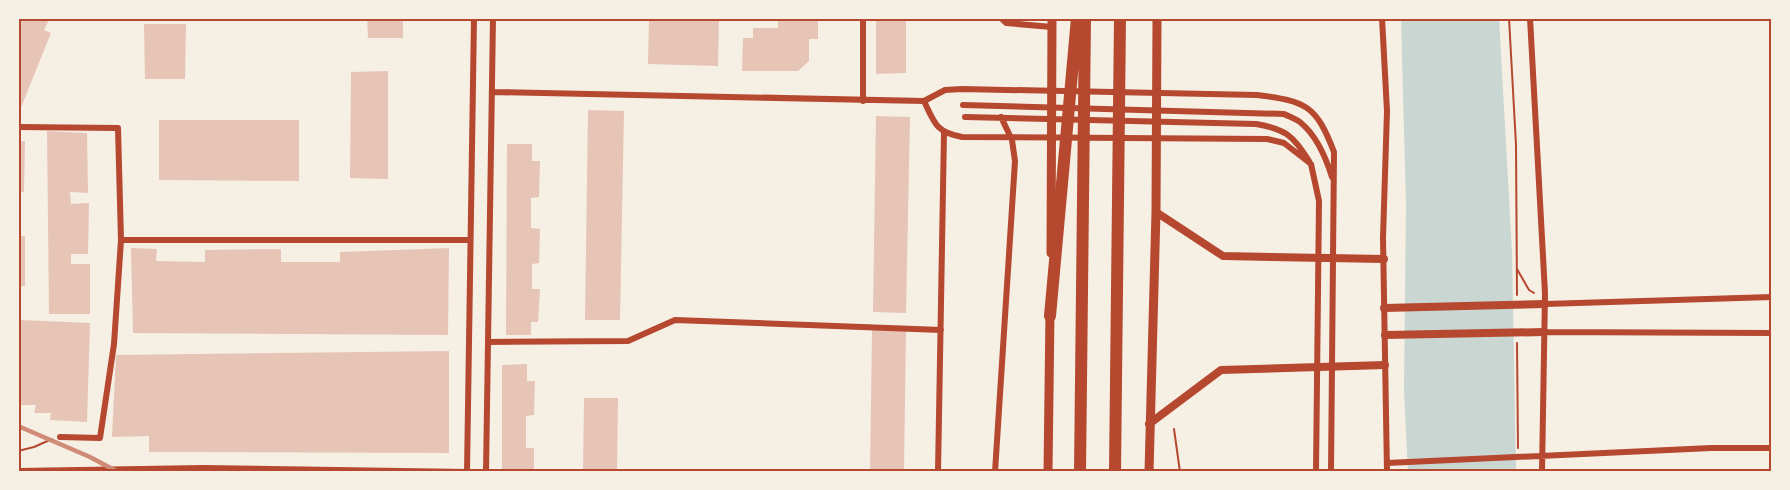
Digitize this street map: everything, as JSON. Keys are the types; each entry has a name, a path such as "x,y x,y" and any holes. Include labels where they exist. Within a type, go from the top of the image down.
{"highway":[{"path":"1050,316 1077,18"},
{"path":"1080,472 1085,18"},
{"path":"1114,472 1120,18"}],"main road":[{"path":"1149,472 1156,212 1157,18"},
{"path":"1048,472 1052,22"}],"street":[{"path":"18,471 203,468 467,472 474,18"},
{"path":"486,472 493,18"},
{"path":"863,18 863,101"},
{"path":"1001,18 1006,23 1052,22"},
{"path":"1382,18 1387,111 1384,259 1387,472"},
{"path":"1530,18 1545,301 1542,472"},
{"path":"492,92 924,101 945,90 962,89 1257,95 1286,98 1312,110 1325,128 1334,152 1331,472"},
{"path":"924,101 934,122 944,133 962,137 1267,139 1284,143 1311,164"},
{"path":"963,105 1284,114 1302,123 1324,153 1334,183"},
{"path":"965,117 1256,124 1276,127 1289,134 1311,164 1319,201 1316,472"},
{"path":"995,472 1015,161 1012,140 1001,117"},
{"path":"18,127 118,128 121,240 114,344 100,438 60,437"},
{"path":"938,472 944,133"},
{"path":"1156,212 1223,256 1384,259"},
{"path":"121,240 470,240"},
{"path":"1384,308 1545,301 1772,297"},
{"path":"488,342 627,341 675,320 941,330"},
{"path":"1385,335 1544,332 1772,333"},
{"path":"1149,424 1221,370 1385,365"},
{"path":"1387,463 1712,448 1772,448"}],"path":[{"path":"1509,18 1516,145 1517,300"},
{"path":"1516,268 1529,290 1545,301"},
{"path":"1517,334 1518,449"},
{"path":"1174,429 1180,472"},
{"path":"18,451 60,437"}],"shaded area":[{"path":"1401,18 1499,18 1512,251 1516,472 1408,472 1404,391 1406,204"}],"building":[{"path":"19,18 50,18 44,30 51,33 18,115"},
{"path":"367,18 403,18 403,38 368,38"},
{"path":"649,18 719,18 718,66 648,64"},
{"path":"778,18 818,18 818,39 809,39 809,61 798,71 742,71 743,38 753,38 753,28 778,28"},
{"path":"876,18 906,18 906,73 876,74"},
{"path":"144,24 186,24 185,79 145,79"},
{"path":"388,71 388,179 350,178 351,72"},
{"path":"588,110 624,111 620,320 585,320"},
{"path":"876,116 910,117 906,313 873,312"},
{"path":"159,120 299,120 299,181 159,180"},
{"path":"47,131 87,133 88,193 70,192 71,204 89,203 88,254 71,254 71,264 90,264 90,314 49,314"},
{"path":"18,141 25,141 24,192 18,192"},
{"path":"507,144 532,144 532,161 540,161 539,197 531,198 531,228 540,229 539,263 532,264 532,289 540,289 538,322 531,322 531,335 506,335"},
{"path":"18,236 25,236 25,286 18,286"},
{"path":"131,248 157,249 156,261 205,262 205,250 281,249 281,262 340,262 340,252 449,248 448,335 133,333"},
{"path":"20,320 90,323 87,422 50,420 51,413 34,413 36,405 19,405"},
{"path":"872,330 906,330 904,472 870,472"},
{"path":"449,351 449,453 149,452 149,436 112,437 116,355"},
{"path":"527,364 527,381 535,381 534,415 526,416 526,448 534,448 534,472 502,472 502,365"},
{"path":"584,398 618,398 617,472 583,472"}],"railway":[{"path":"18,426 90,457 118,472"}]}
